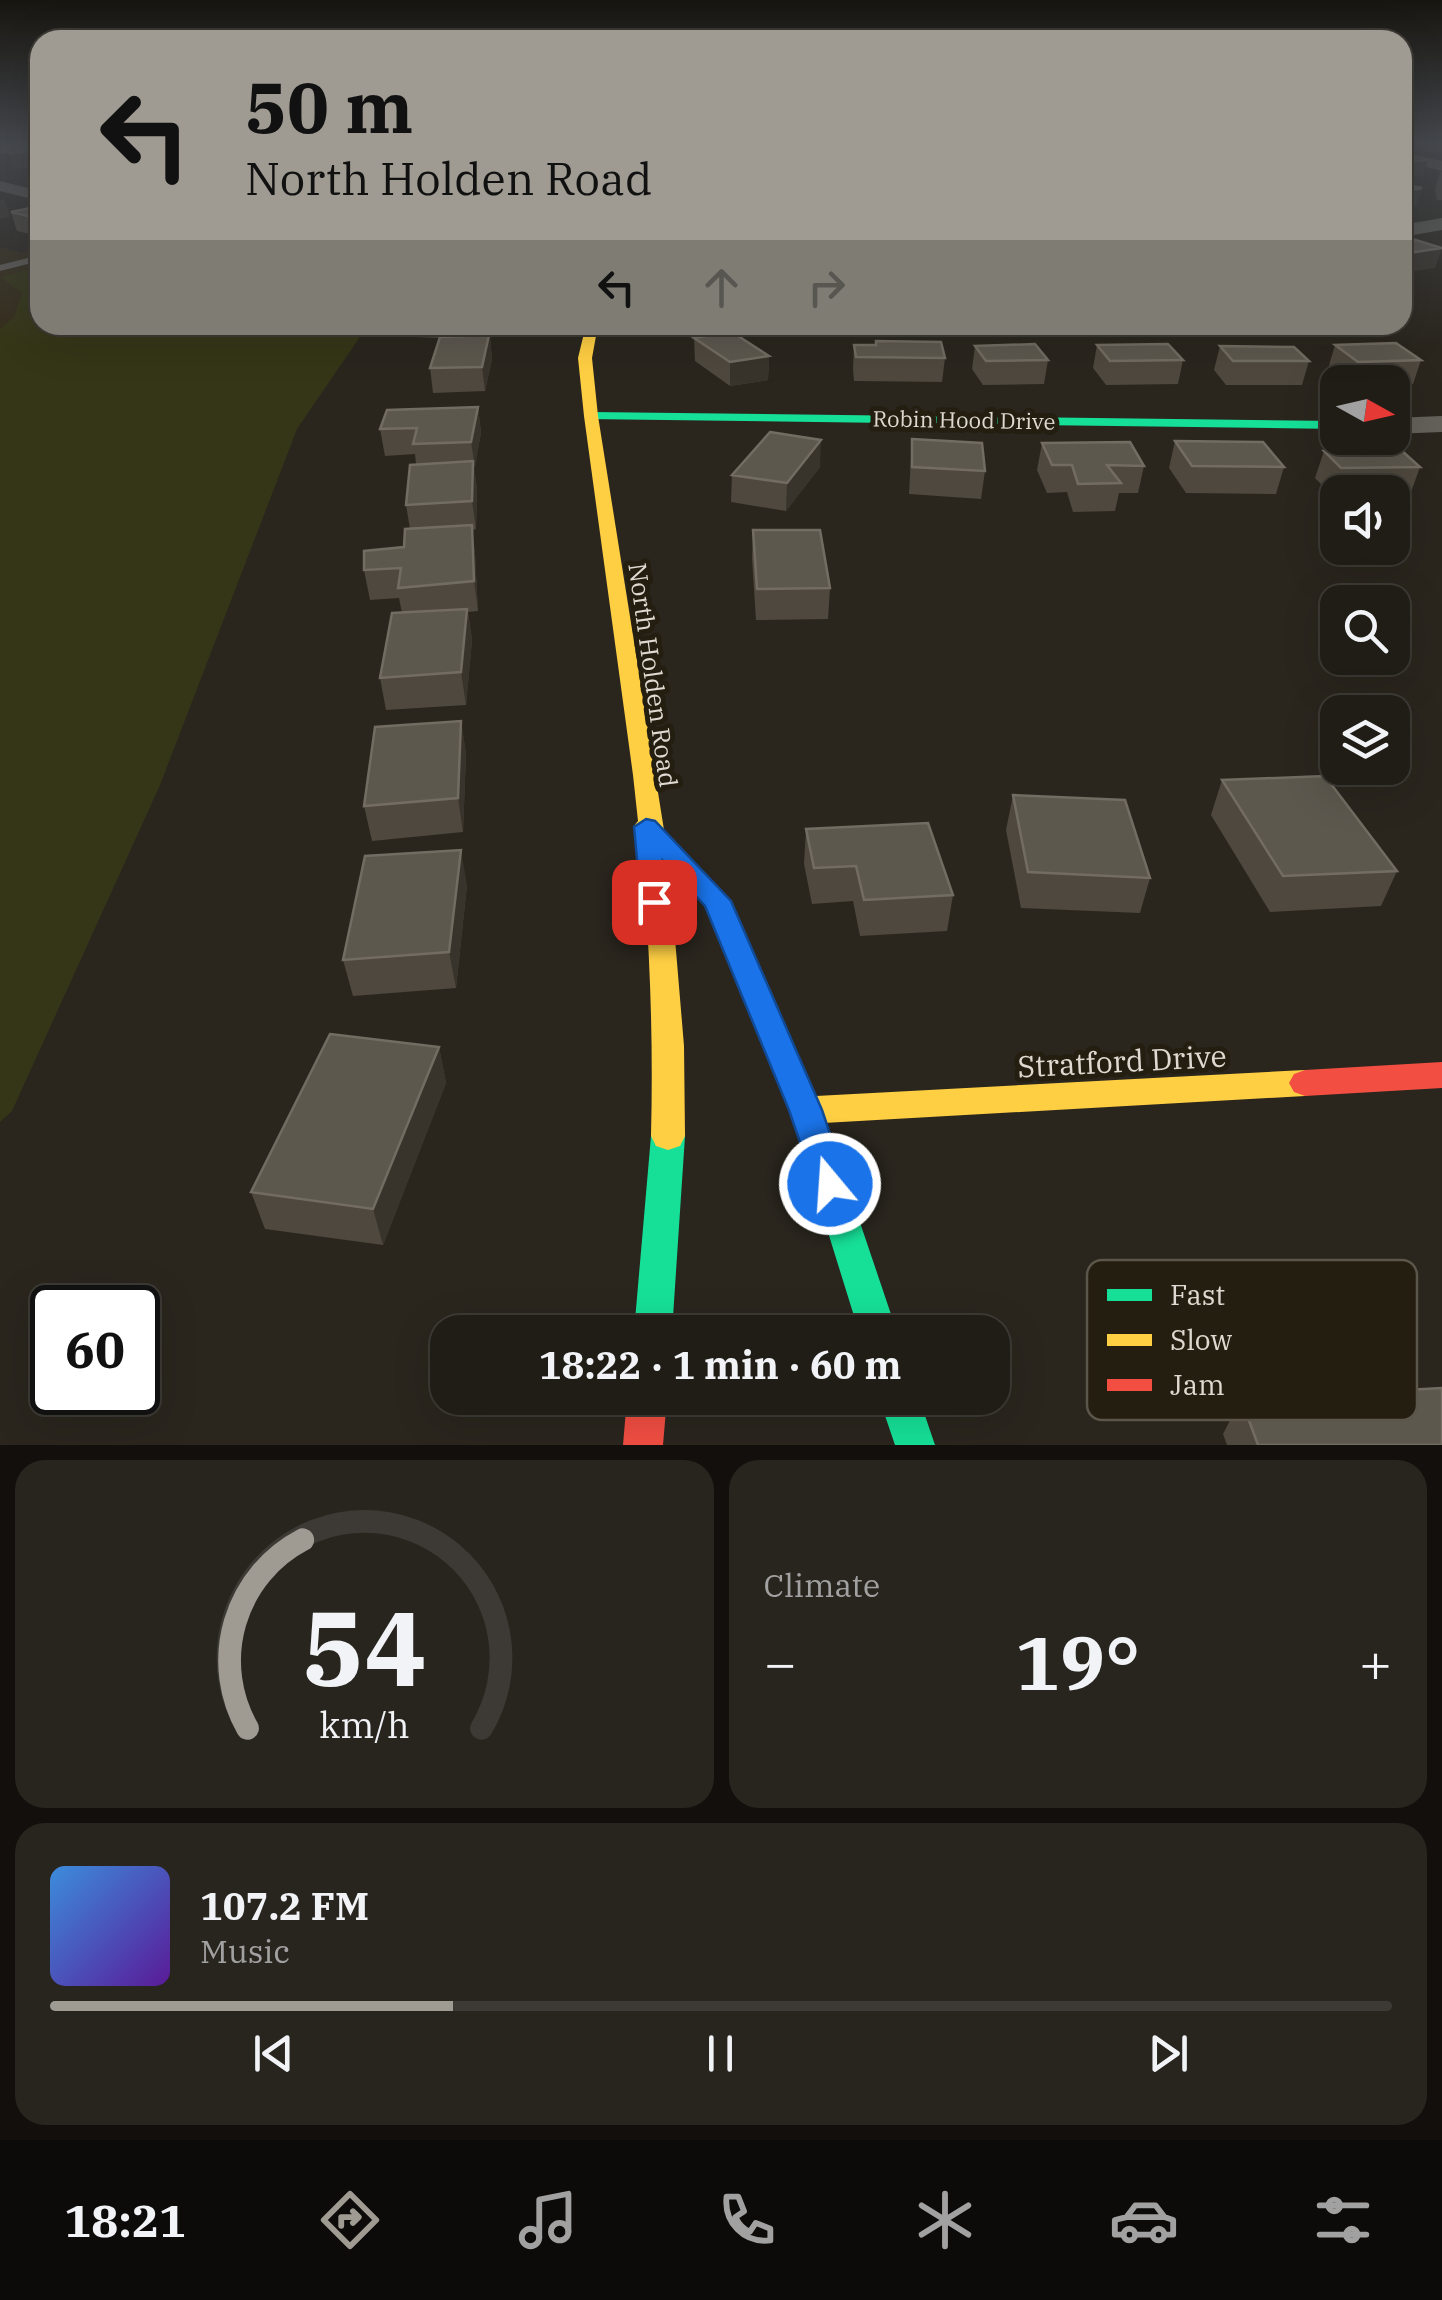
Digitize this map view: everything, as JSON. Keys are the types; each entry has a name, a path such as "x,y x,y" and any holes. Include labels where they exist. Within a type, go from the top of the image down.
{"main road":[{"name":"North Holden Road","path":"590,335 585,358 590,416 646,827 667,1015 666,1181 654,1315"},
{"name":"Robin Hood Drive","path":"590,416 1320,425"},
{"path":"646,827 717,901 806,1110 872,1315"},
{"name":"Stratford Drive","path":"806,1110 1442,1074"},
{"path":"643,1445 646,1415"},
{"path":"904,1415 914,1445"}],"street":[{"path":"1412,228 1442,224"},
{"path":"1410,425 1442,424"}],"lane":[{"path":"0,268 30,260"}],"shaded area":[{"path":"0,247 30,251 30,331 0,348"}],"green space":[{"path":"30,269 30,335 361,335 297,429 160,785 12,1111 0,1122 0,329 14,317 22,293 0,277"}],"building":[{"path":"1412,239 1442,248 1412,252"},
{"path":"489,335 482,367 430,368 440,337"},
{"path":"737,335 769,356 730,362 694,338"},
{"path":"876,341 941,342 945,358 856,357 854,345 876,345"},
{"path":"1396,343 1421,360 1358,362 1335,345"},
{"path":"1035,344 1048,360 986,361 975,346"},
{"path":"1168,344 1183,360 1110,361 1097,345"},
{"path":"1220,346 1294,347 1309,361 1233,361"},
{"path":"478,407 471,442 413,444 417,428 380,429 387,410"},
{"path":"770,432 821,440 787,483 732,475"},
{"path":"912,439 982,443 985,471 912,467"},
{"path":"1175,441 1263,442 1284,467 1192,466"},
{"path":"1130,442 1144,466 1107,465 1121,483 1078,484 1072,465 1052,465 1042,443"},
{"path":"1328,455 1407,455 1420,467 1341,468"},
{"path":"473,461 472,501 406,505 410,465"},
{"path":"472,525 474,581 398,588 401,568 364,570 364,551 404,547 405,529"},
{"path":"753,530 820,530 830,588 757,589"},
{"path":"467,609 461,672 380,678 392,613"},
{"path":"461,721 458,798 364,806 375,727"},
{"path":"1320,776 1320,785 1332,785 1397,871 1283,876 1222,780"},
{"path":"1013,795 1125,800 1150,878 1028,872"},
{"path":"928,823 953,895 864,900 856,866 814,868 806,829"},
{"path":"461,850 449,952 343,960 365,856"},
{"path":"330,1034 439,1047 373,1209 251,1192"},
{"path":"1442,1388 1442,1445 1258,1445 1249,1420 1417,1420 1417,1389"}],"traffic: fast":[{"path":"591,416 1320,425"},
{"path":"806,1110 872,1315"},
{"path":"654,1315 668,1136"},
{"path":"905,1415 915,1445"}],"traffic: slow":[{"path":"590,335 585,358 591,416 656,865 668,1046 668,1136"},
{"path":"646,827 717,901 806,1110 1305,1083"}],"traffic: jam":[{"path":"1305,1083 1442,1075"},
{"path":"643,1445 646,1415"}],"route":[{"path":"654,902 646,827 717,901 806,1110 830,1184"}]}
